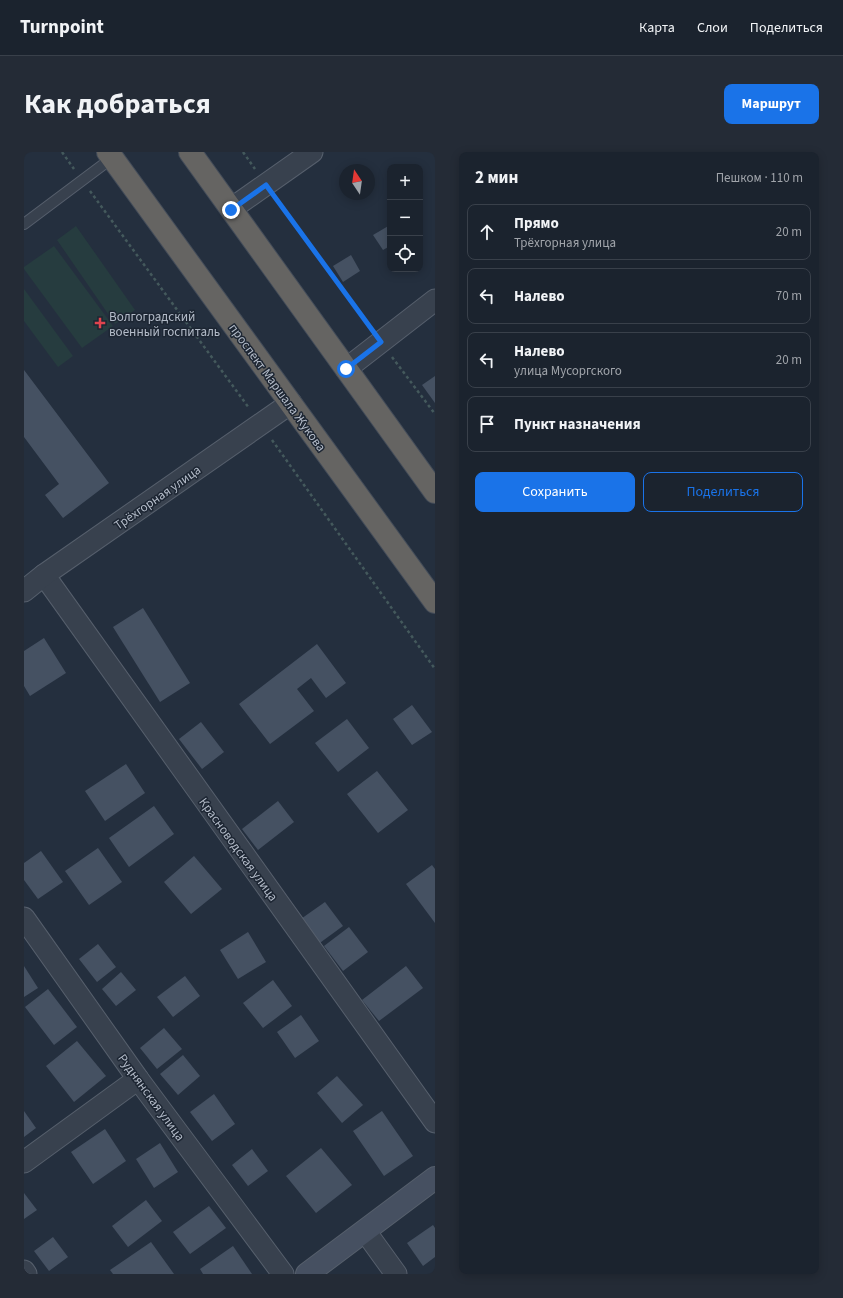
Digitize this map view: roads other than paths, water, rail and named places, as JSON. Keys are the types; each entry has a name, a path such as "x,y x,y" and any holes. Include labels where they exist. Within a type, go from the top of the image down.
{"highway":[{"path":"190,152 435,492"},
{"name":"проспект Маршала Жукова","path":"110,155 435,602"}],"main road":[{"path":"307,1274 435,1178"}],"street":[{"path":"231,210 312,152"},
{"path":"346,369 435,300"},
{"name":"Трёхгорная улица","path":"24,591 291,404"},
{"name":"Красноводская улица","path":"44,576 435,1122"},
{"name":"Руднянская улица","path":"24,918 138,1080 283,1274"},
{"path":"24,1162 138,1080"},
{"path":"364,1231 396,1274"}],"lane":[{"path":"24,224 110,155"}],"place":[{"name":"Волгоградский военный госпиталь","path":"100,323"}]}
